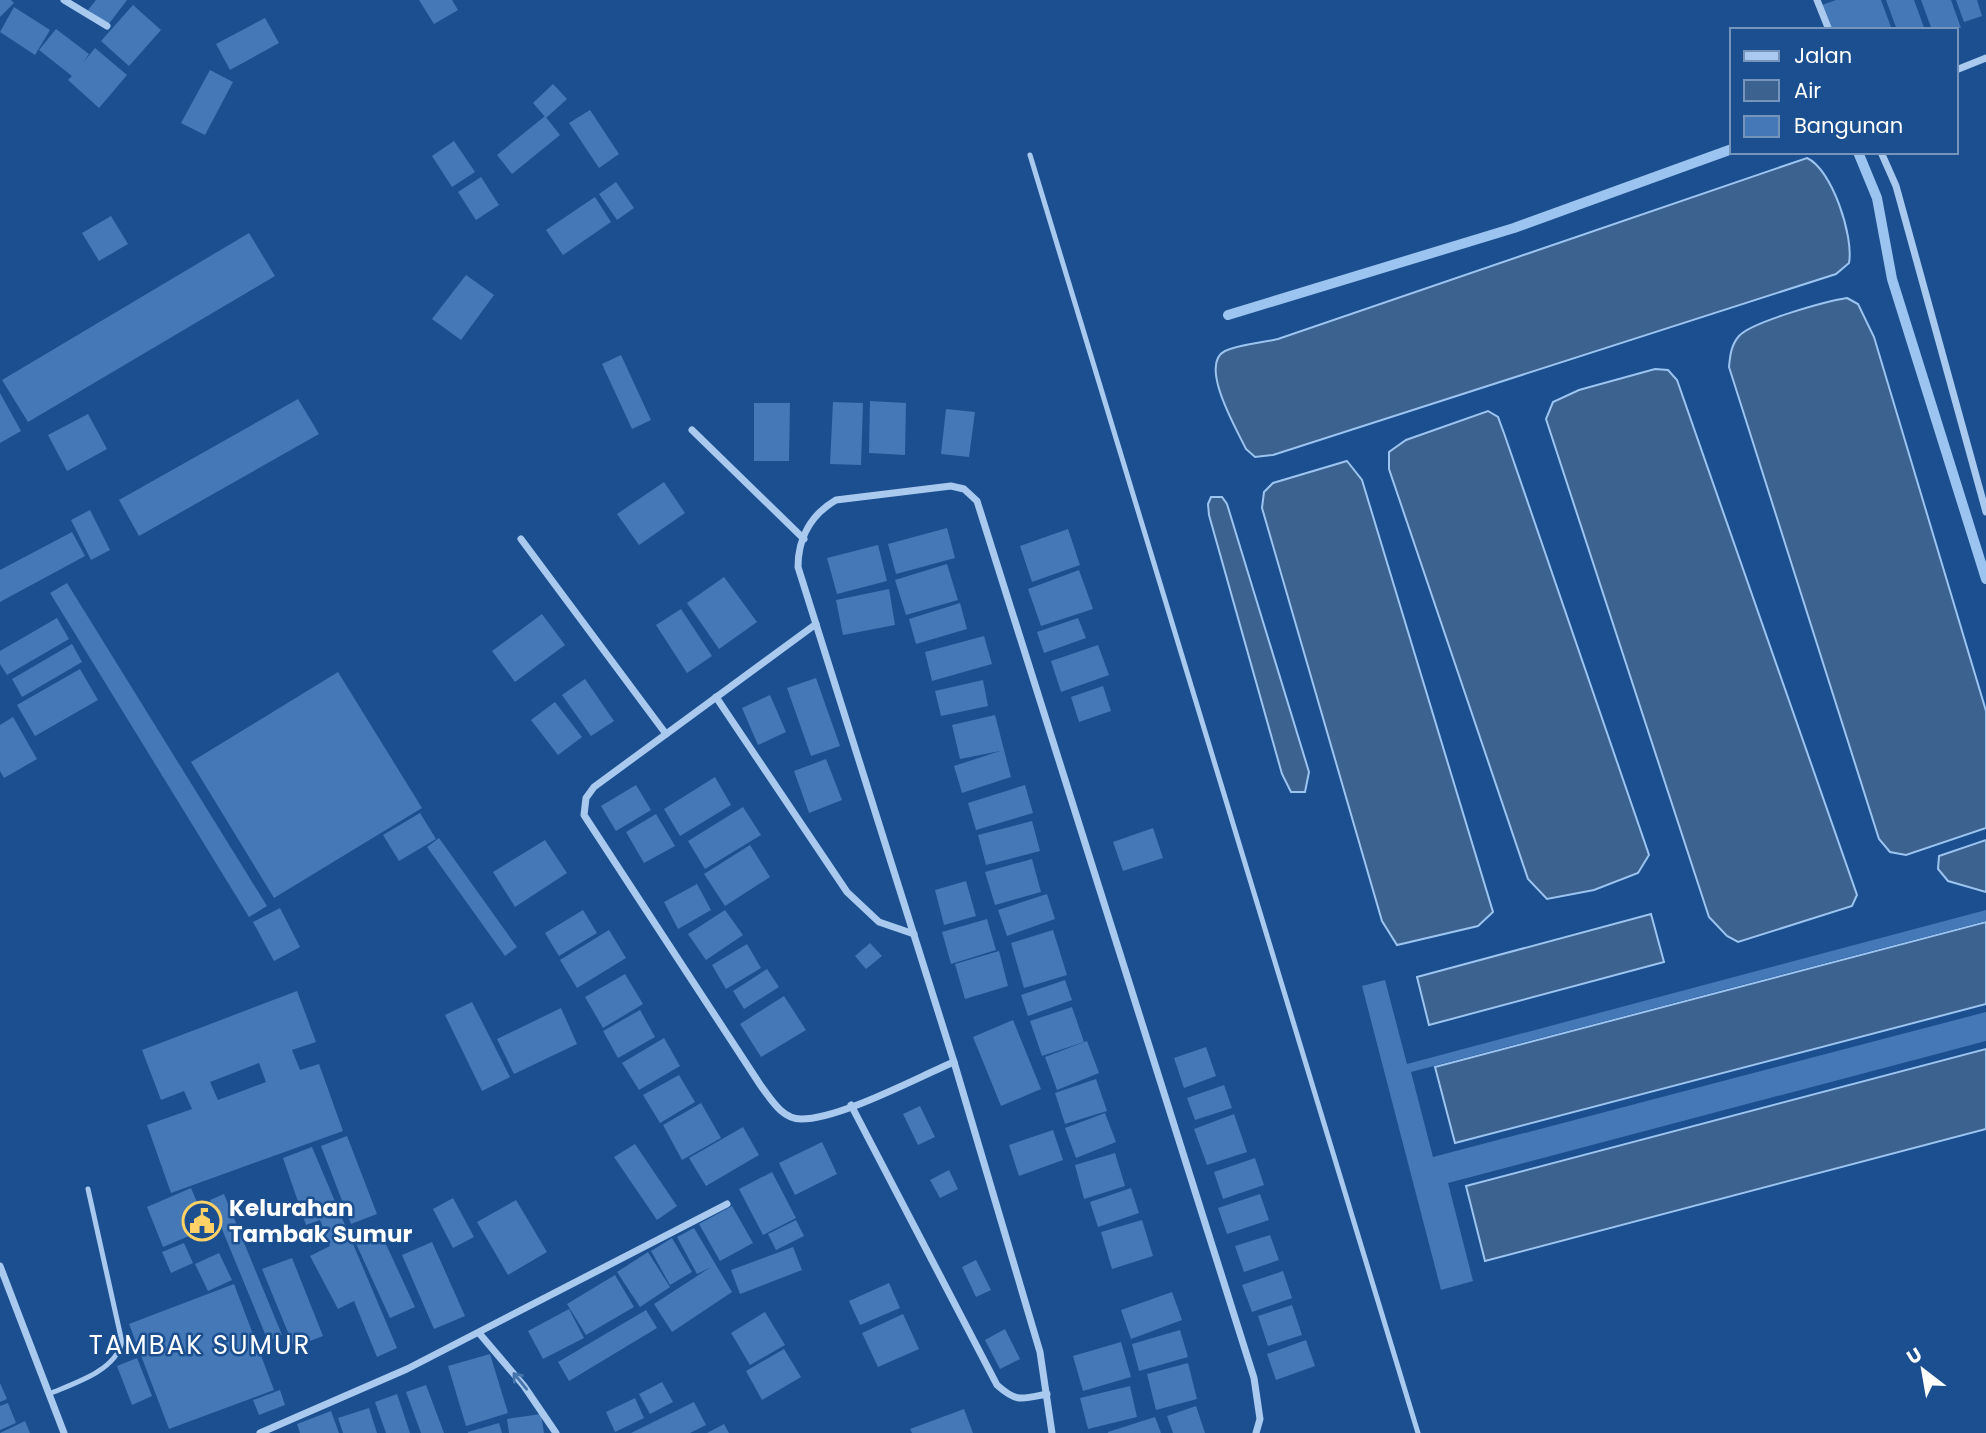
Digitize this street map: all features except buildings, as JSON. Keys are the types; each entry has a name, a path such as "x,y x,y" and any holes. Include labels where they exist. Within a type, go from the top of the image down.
{"street":[{"path":"64,0 107,26"},
{"path":"1817,0 1828,28"},
{"path":"1958,68 1986,58"},
{"path":"1882,154 1896,186 1986,512"},
{"path":"692,430 804,540"},
{"path":"1052,1433 1040,1352 954,1062 798,567 810,521 819,510 836,500 951,486 964,489 977,501 1254,1378 1260,1419 1256,1433"},
{"path":"521,539 666,734"},
{"path":"817,624 589,791 583,808 587,821 761,1086 781,1112 800,1119 851,1105 954,1062"},
{"path":"716,697 847,892 879,922 914,934"},
{"path":"851,1105 997,1385 1011,1397 1022,1399 1047,1394"},
{"path":"260,1433 407,1369 727,1204"},
{"path":"0,1266 64,1433"},
{"path":"479,1333 524,1386 556,1433"}],"lane":[{"path":"1030,155 1418,1433"},
{"path":"50,1394 76,1383 113,1360 122,1342 88,1189"}],"water":[{"path":"1807,158 1825,175 1833,189 1848,237 1849,263 1836,274 1273,455 1255,457 1246,449 1228,413 1217,383 1216,369 1218,358 1225,351 1278,339"},
{"path":"1847,298 1858,304 1874,337 1986,711 1986,828 1906,855 1890,852 1879,839 1729,367 1734,343 1746,330 1790,313"},
{"path":"1655,369 1668,370 1677,380 1857,895 1852,906 1738,942 1727,936 1709,917 1546,419 1553,402 1579,390"},
{"path":"1488,411 1498,417 1505,436 1649,855 1638,873 1594,890 1547,899 1528,879 1389,469 1389,452 1406,440"},
{"path":"1347,461 1362,480 1493,912 1478,926 1397,945 1382,921 1262,508 1264,492 1273,483"},
{"path":"1211,497 1222,497 1227,504 1309,772 1305,792 1291,792 1282,774 1209,515 1208,504"},
{"path":"1986,840 1986,892 1948,881 1938,869 1939,856"},
{"path":"1651,914 1664,962 1429,1025 1417,977"},
{"path":"1986,922 1986,1004 1455,1143 1435,1067"},
{"path":"1986,1049 1986,1129 1485,1261 1466,1186"}],"waterway":[{"path":"1228,315 1514,228 1730,150"},
{"path":"1859,154 1877,198 1892,279 1986,579"}],"place":[{"name":"Kelurahan Tambak Sumur","path":"202,1221"}],"district":[{"name":"TAMBAK SUMUR","path":"200,1345"}]}
